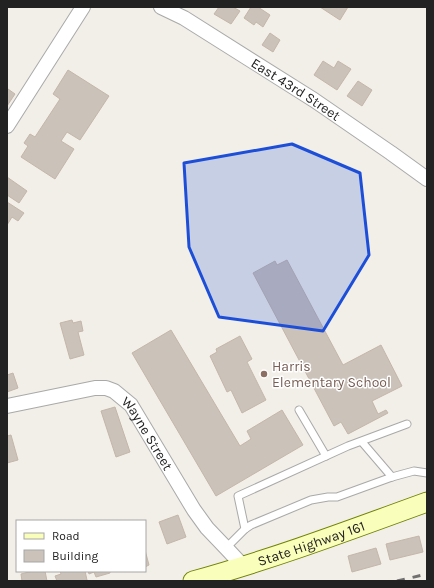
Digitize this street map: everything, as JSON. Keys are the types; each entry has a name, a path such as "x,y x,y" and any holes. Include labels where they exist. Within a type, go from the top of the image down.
{"main road":[{"name":"State Highway 161","path":"193,581 346,532 427,502"}],"street":[{"path":"7,126 83,7"},
{"name":"East 43rd Street","path":"160,7 184,18 248,57 392,153 427,179"},
{"name":"Wayne Street","path":"7,406 94,388 114,390 131,405 194,510 207,528 242,566"}],"lane":[{"path":"299,410 326,456"},
{"path":"245,529 238,496 348,446 407,424"},
{"path":"362,442 392,477"},
{"path":"226,548 251,525 311,500 337,497 392,477 414,471 427,473"}],"highlighted area":[{"path":"292,144 360,173 369,255 323,331 219,317 189,247 184,163"}],"building":[{"path":"219,7 233,7 240,11 231,24 214,14"},
{"path":"251,7 258,7 270,15 263,27 256,22 254,25 244,18"},
{"path":"320,7 348,7 340,20"},
{"path":"270,33 280,40 273,52 262,45"},
{"path":"323,61 334,68 338,61 351,69 337,90 314,75"},
{"path":"68,70 109,96 80,140 67,132 61,141 74,149 55,179 21,157 28,146 24,143 30,134 35,137 60,99 53,94"},
{"path":"358,81 372,90 362,106 347,96"},
{"path":"8,89 15,94 7,106 7,91"},
{"path":"7,177 27,191 19,203 7,195"},
{"path":"7,202 24,213 18,221 12,217 7,225"},
{"path":"287,260 343,365 381,345 402,386 372,401 378,414 386,410 388,413 348,434 341,422 334,426 253,273 275,261 277,265"},
{"path":"72,320 73,323 81,321 83,331 78,332 84,355 70,359 60,323"},
{"path":"171,330 240,446 251,439 247,431 282,410 303,445 216,496 132,353"},
{"path":"240,336 252,359 247,362 266,400 242,413 231,390 227,392 210,356 217,352 216,349"},
{"path":"13,373 18,388 7,392 7,375"},
{"path":"115,407 130,452 116,457 101,411"},
{"path":"11,435 18,460 7,463 7,436"},
{"path":"178,515 186,537 167,544 159,522"},
{"path":"419,536 423,552 390,560 386,544"},
{"path":"376,548 381,564 352,572 348,556"},
{"path":"146,554 149,565 146,566"},
{"path":"29,572 45,572 47,581 22,581 21,574"},
{"path":"60,572 85,572 87,580 57,581 55,576 61,574"},
{"path":"94,572 110,572 110,573 96,577"}],"railway":[{"path":"397,581 427,574"}],"place":[{"name":"Harris Elementary School","path":"264,374"}]}
